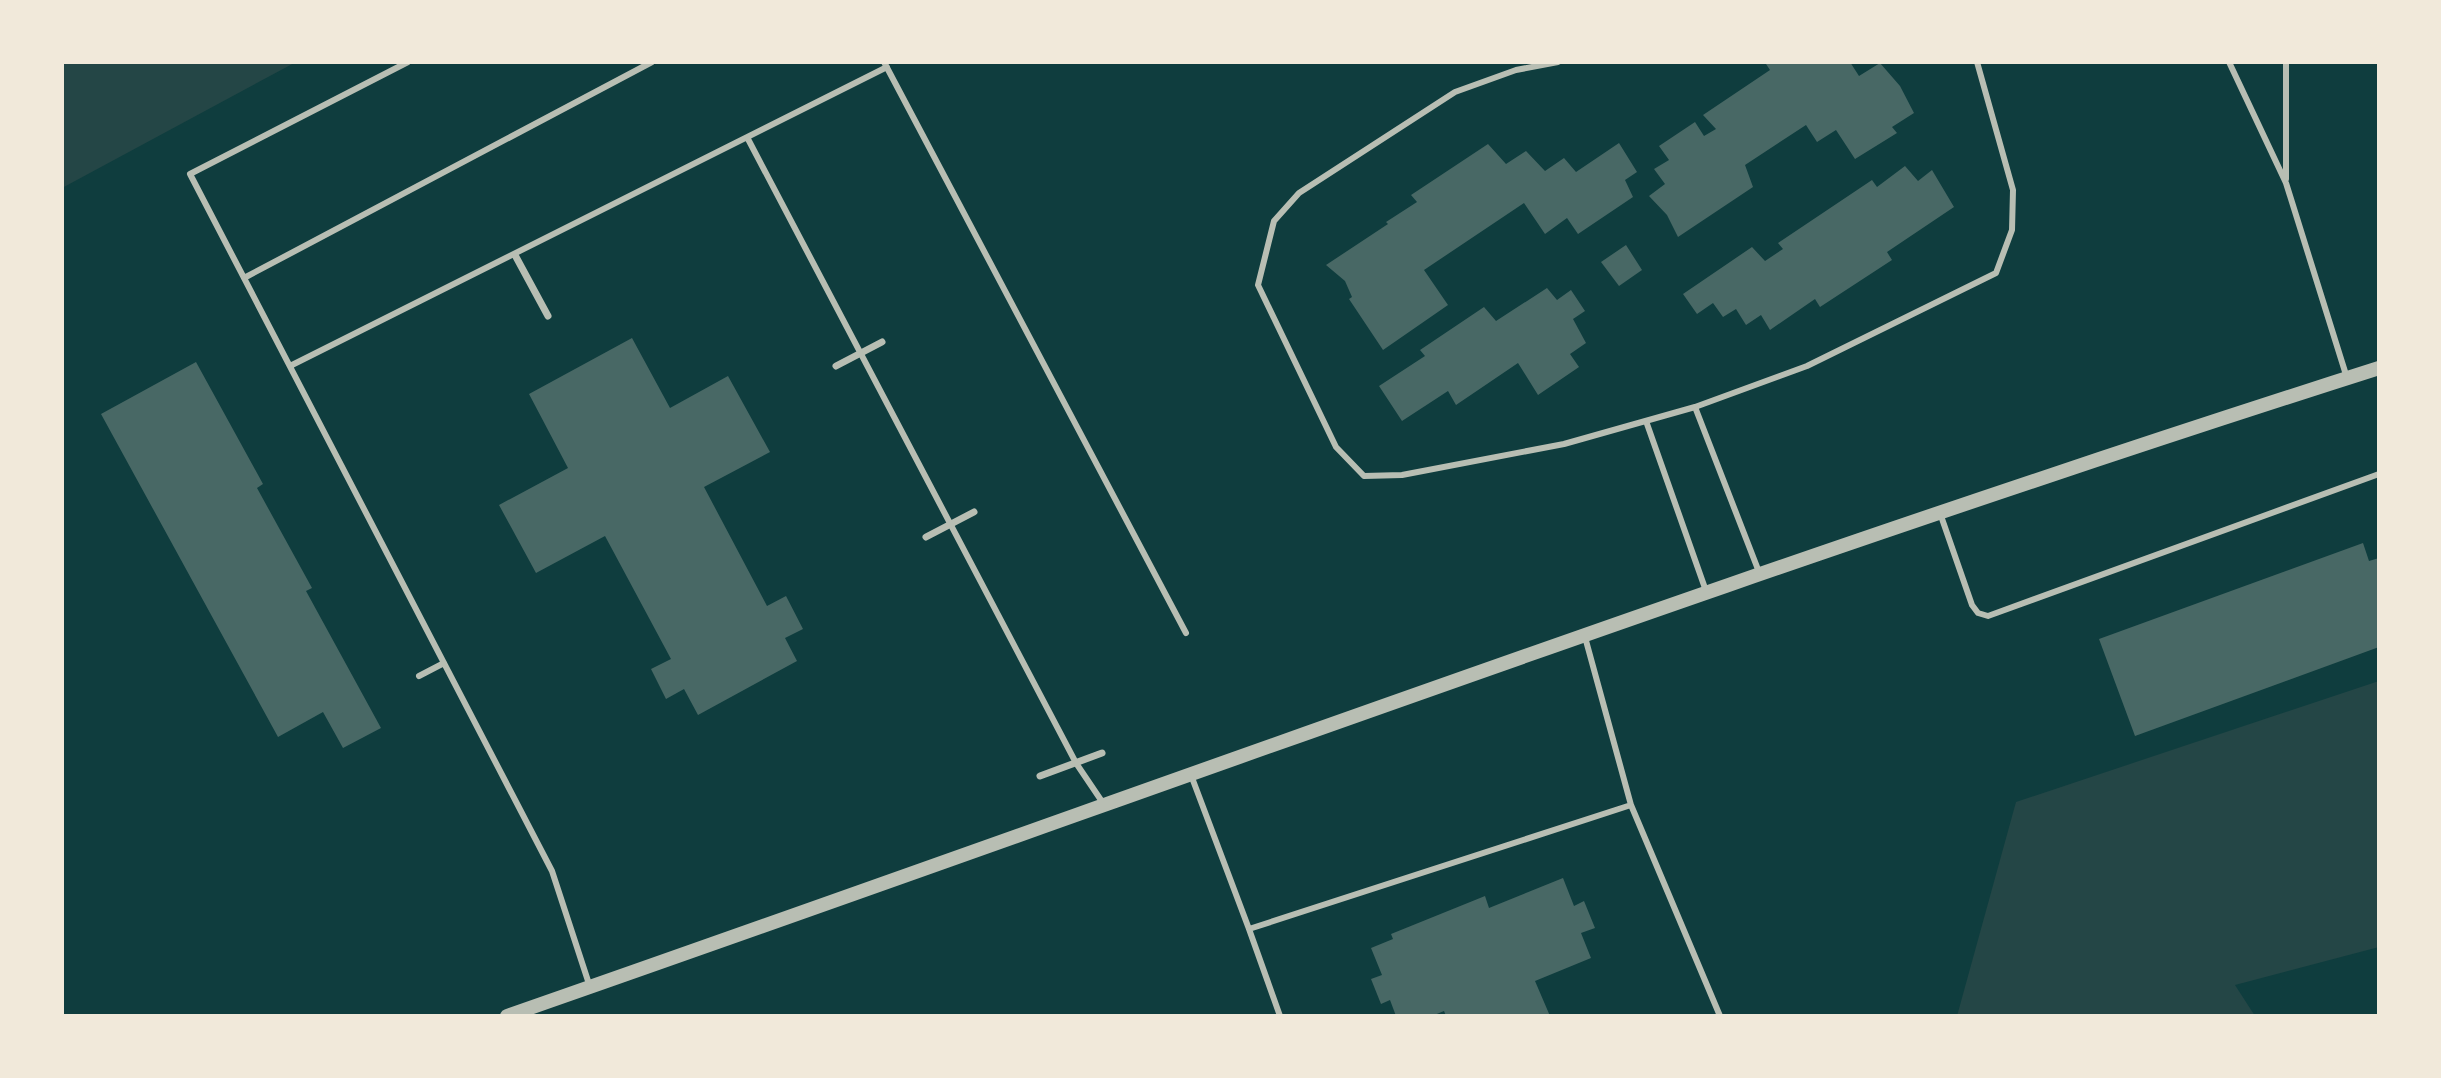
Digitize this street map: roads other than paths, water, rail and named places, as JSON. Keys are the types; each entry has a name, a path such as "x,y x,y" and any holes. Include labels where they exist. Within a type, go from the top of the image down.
{"street":[{"path":"515,255 548,316"},
{"path":"836,366 882,342"},
{"path":"507,1016 1706,593 2379,368"},
{"path":"926,537 974,512"},
{"path":"1040,776 1102,753"}],"lane":[{"path":"408,62 190,174 552,871 590,987"},
{"path":"244,278 652,62"},
{"path":"1558,62 1516,70 1455,92 1299,193 1274,221 1258,285 1336,447 1364,476 1402,475 1564,444 1695,407 1807,366 1996,273 2012,230 2013,190 1977,62"},
{"path":"2229,62 2286,183 2347,378"},
{"path":"2286,62 2286,183"},
{"path":"290,366 748,139 885,65 1186,633"},
{"path":"748,139 1076,763 1105,806"},
{"path":"1695,407 1760,576"},
{"path":"1646,421 1706,593"},
{"path":"1940,513 1972,605 1978,613 1988,616 2379,474"},
{"path":"1585,637 1631,805 1720,1016"},
{"path":"419,676 444,663"},
{"path":"1191,775 1280,1016"},
{"path":"1249,929 1631,805"}]}
